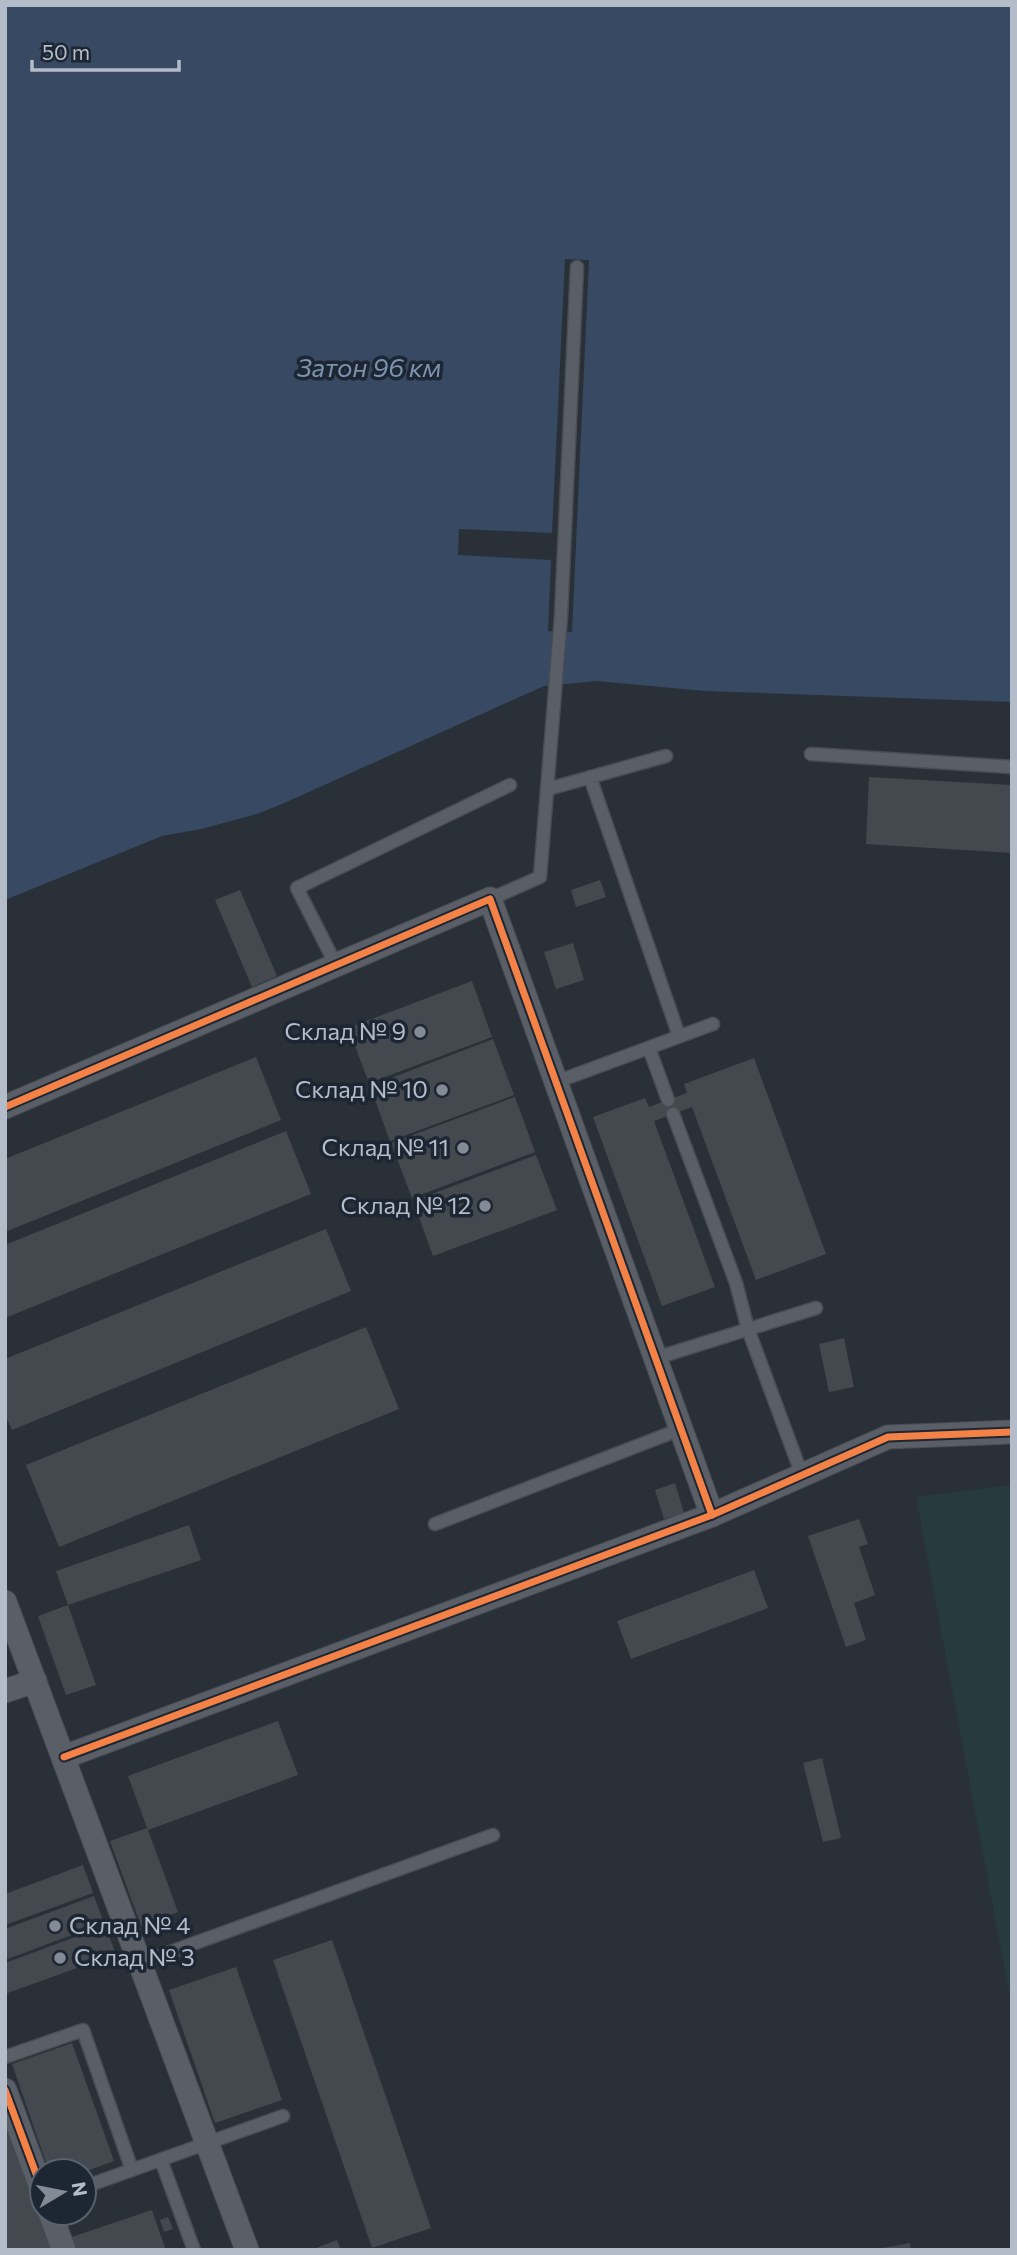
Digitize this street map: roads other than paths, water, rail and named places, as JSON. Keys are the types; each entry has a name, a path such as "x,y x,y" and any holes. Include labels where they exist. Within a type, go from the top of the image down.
{"street":[{"path":"5,1107 490,898 712,1515"},
{"path":"64,1758 712,1515 887,1437 1012,1432"},
{"path":"5,1602 247,2250"},
{"path":"5,1692 35,1681"},
{"path":"5,2090 30,2157"},
{"path":"55,2227 64,2250"}],"lane":[{"path":"490,898 540,877 561,616 576,267"},
{"path":"811,754 1012,767"},
{"path":"548,789 666,756"},
{"path":"590,778 679,1037"},
{"path":"336,965 297,888 510,785"},
{"path":"556,1082 713,1024"},
{"path":"649,1048 668,1100"},
{"path":"673,1114 736,1283 748,1329 802,1475"},
{"path":"656,1359 816,1308"},
{"path":"435,1524 681,1429"},
{"path":"140,1963 493,1835"},
{"path":"5,2057 83,2030 132,2170"},
{"path":"98,2182 283,2116"},
{"path":"161,2160 194,2250"}],"water":[{"name":"Затон 96 км","path":"5,5 1012,5 1012,702 705,691 597,681 544,686 257,814 162,836 5,900"}],"place":[{"name":"Склад № 9","path":"420,1032"},
{"name":"Склад № 10","path":"442,1090"},
{"name":"Склад № 11","path":"463,1148"},
{"name":"Склад № 12","path":"485,1206"},
{"name":"Склад № 4","path":"55,1926"},
{"name":"Склад № 3","path":"60,1958"}]}
